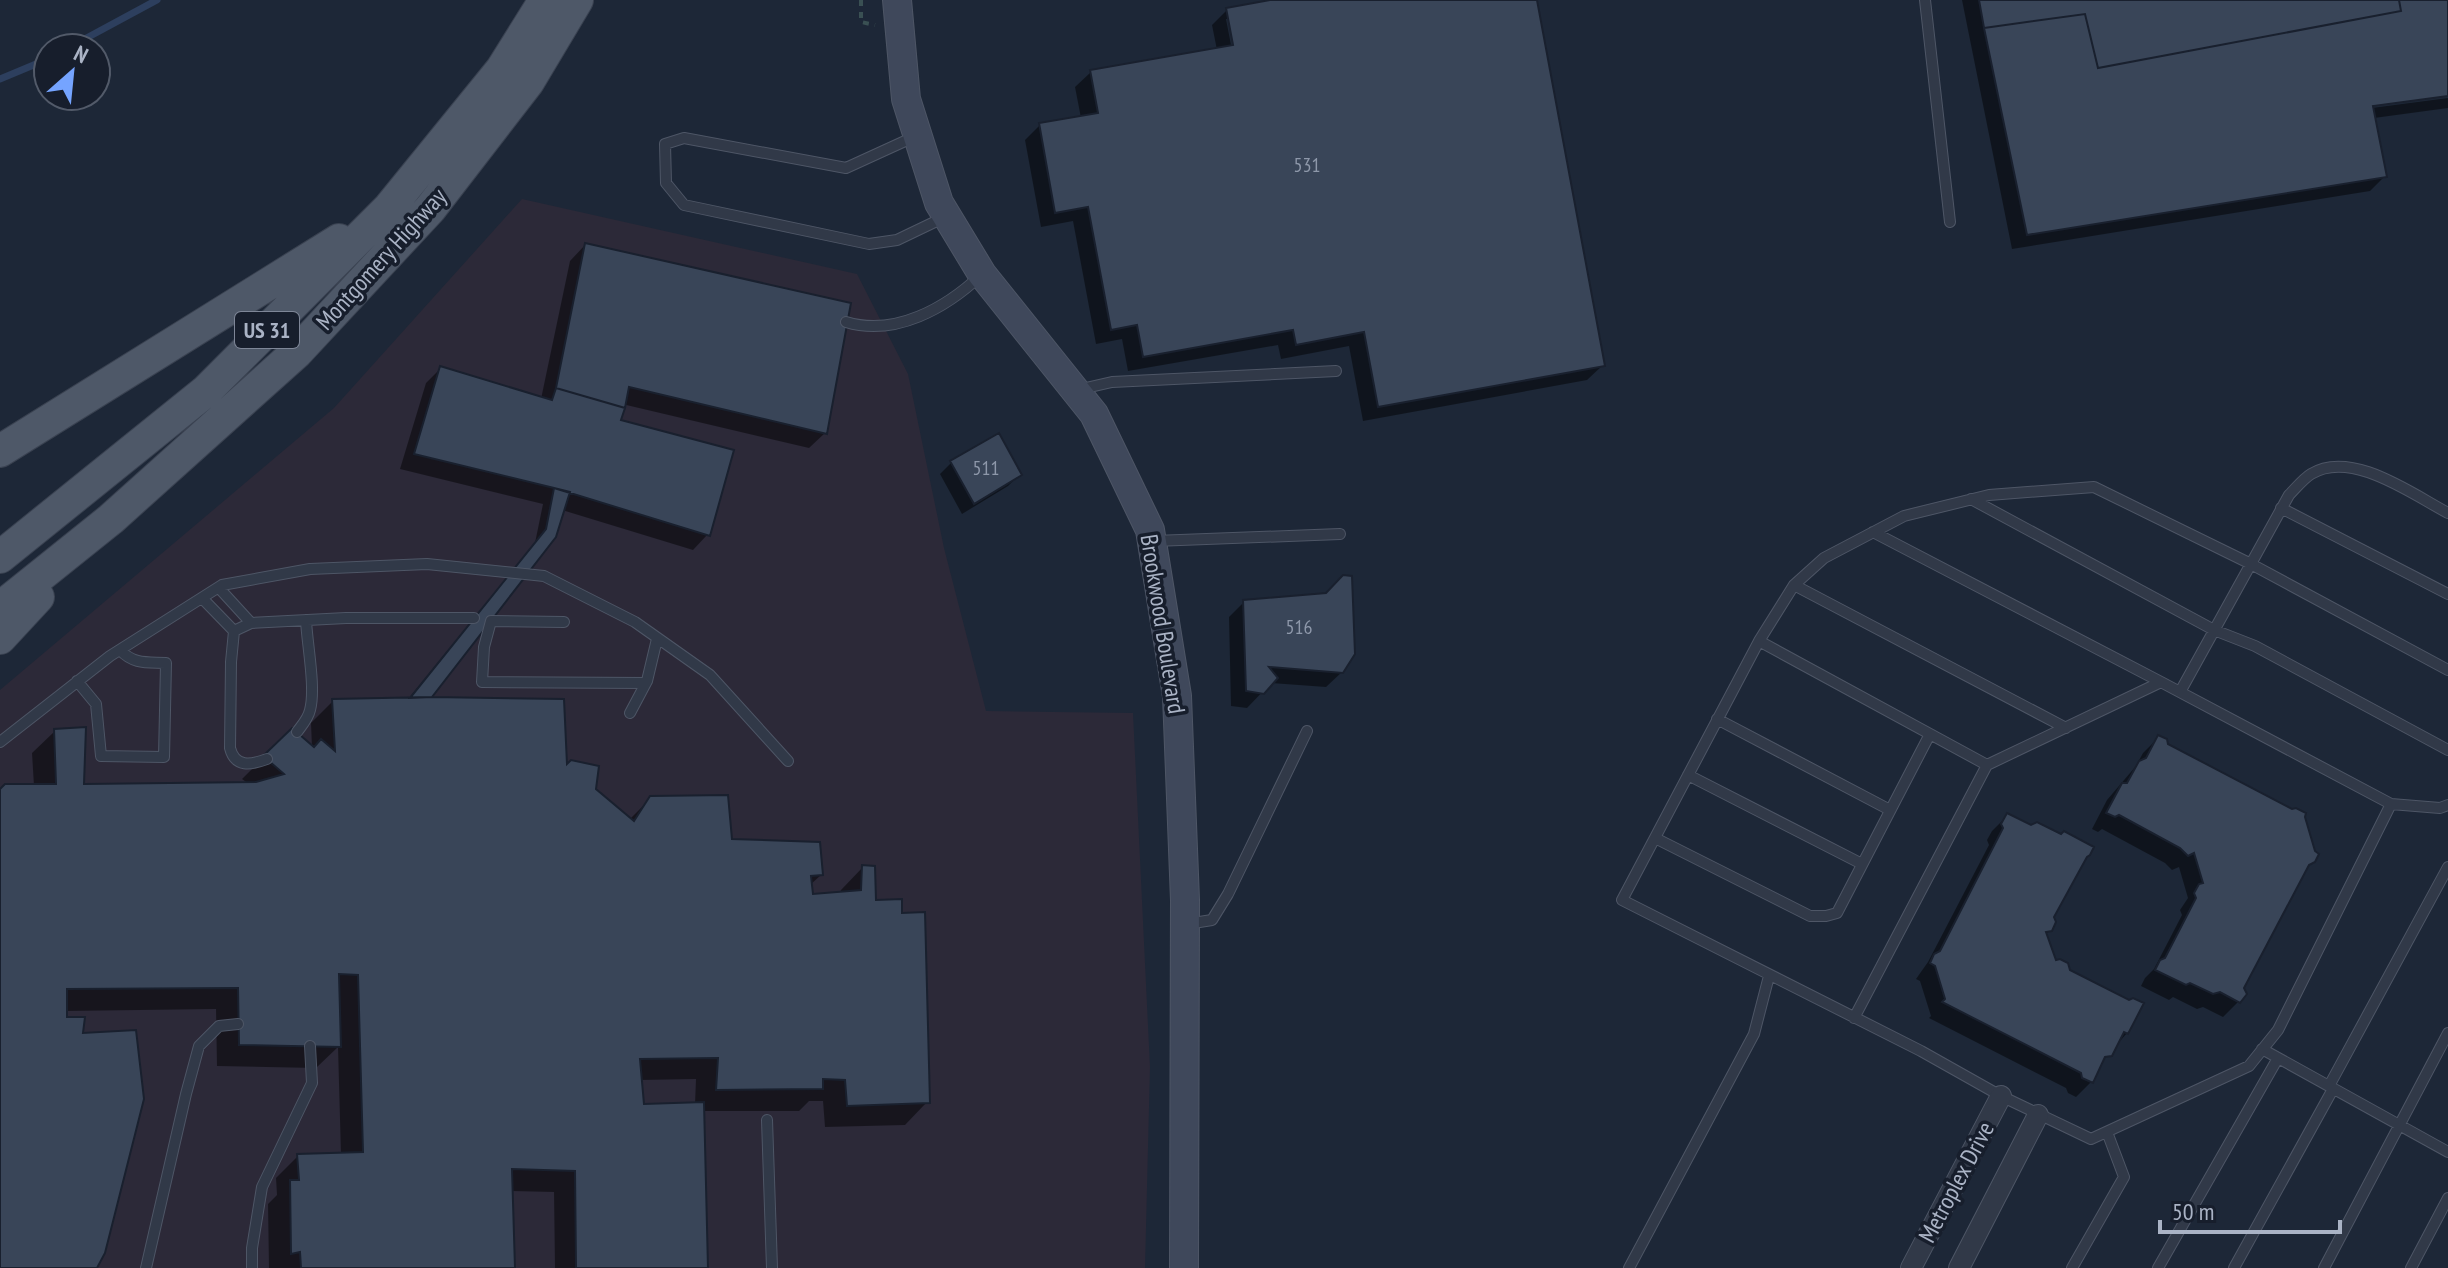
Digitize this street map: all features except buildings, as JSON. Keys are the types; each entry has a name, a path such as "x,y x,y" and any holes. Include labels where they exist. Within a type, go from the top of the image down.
{"main road":[{"name":"Montgomery Highway","path":"0,608 111,519 297,352 430,209 515,75 545,0"},
{"name":"Montgomery Highway","path":"0,557 206,391 389,208 515,75 577,0"},
{"path":"0,451 389,208"},
{"path":"0,638 111,519"}],"street":[{"name":"Brookwood Boulevard","path":"898,13 906,99 939,203 982,274 1094,414 1150,530 1177,696 1185,925 1184,1268"},
{"name":"Metroplex Drive","path":"1911,1268 2001,1096"},
{"name":"Metroplex Drive","path":"1959,1268 2038,1115"}],"lane":[{"path":"1925,0 1950,222"},
{"path":"918,135 846,168 684,138 665,144 666,183 684,205 869,244 897,240 947,216"},
{"path":"846,322 858,326 894,324 928,313 960,295 982,274"},
{"path":"1075,391 1112,382 1336,371"},
{"path":"2180,692 2281,508 2289,495 2312,473 2337,466 2369,471 2448,513"},
{"path":"2391,804 2278,1030 2249,1066 2091,1139 2038,1115 1921,1051 1622,900 1759,641 1794,585 1824,558 1904,516 1989,495 2094,487 2251,564 2448,670"},
{"path":"1971,499 2214,630 2255,646 2448,750"},
{"path":"2281,508 2448,594"},
{"path":"1873,532 2391,804 2440,808 2448,805"},
{"path":"1152,541 1340,534"},
{"path":"0,742 120,650 219,588 310,569 427,564 544,576 635,622 710,675 788,761"},
{"path":"1794,585 2066,728"},
{"path":"219,588 251,623"},
{"path":"202,598 234,631 231,662 232,756 241,763 251,765 267,759"},
{"path":"234,631 251,623 306,620 474,618"},
{"path":"297,732 310,711 306,620"},
{"path":"564,622 491,621 484,647 482,682 646,683"},
{"path":"630,713 652,668 657,639"},
{"path":"1759,641 1987,765"},
{"path":"77,681 96,704 101,756 164,757 166,663 139,662 127,658 120,650"},
{"path":"1854,1018 1987,765 2161,682"},
{"path":"1717,719 1890,810"},
{"path":"1185,925 1212,920 1228,894 1307,731"},
{"path":"1655,838 1810,916 1837,913 1930,734"},
{"path":"1688,775 1862,864"},
{"path":"2234,1268 2448,867"},
{"path":"1629,1268 1754,1034 1769,976"},
{"path":"146,1268 199,1046 219,1026 238,1024"},
{"path":"2324,1268 2448,1033"},
{"path":"252,1268 252,1248 262,1187 312,1083 310,1046"},
{"path":"2262,1049 2448,1152"},
{"path":"2158,1268 2278,1058"},
{"path":"767,1120 772,1268"},
{"path":"2072,1268 2124,1177 2107,1132"},
{"path":"2411,1268 2448,1198"}],"path":[{"path":"861,0 861,22 868,25"}],"shaded area":[{"path":"522,199 857,274 908,374 944,548 986,711 1133,713 1150,1067 1145,1268 0,1268 0,690 334,408"}],"waterway":[{"path":"98,32 157,0"},
{"path":"0,79 32,66"}]}
